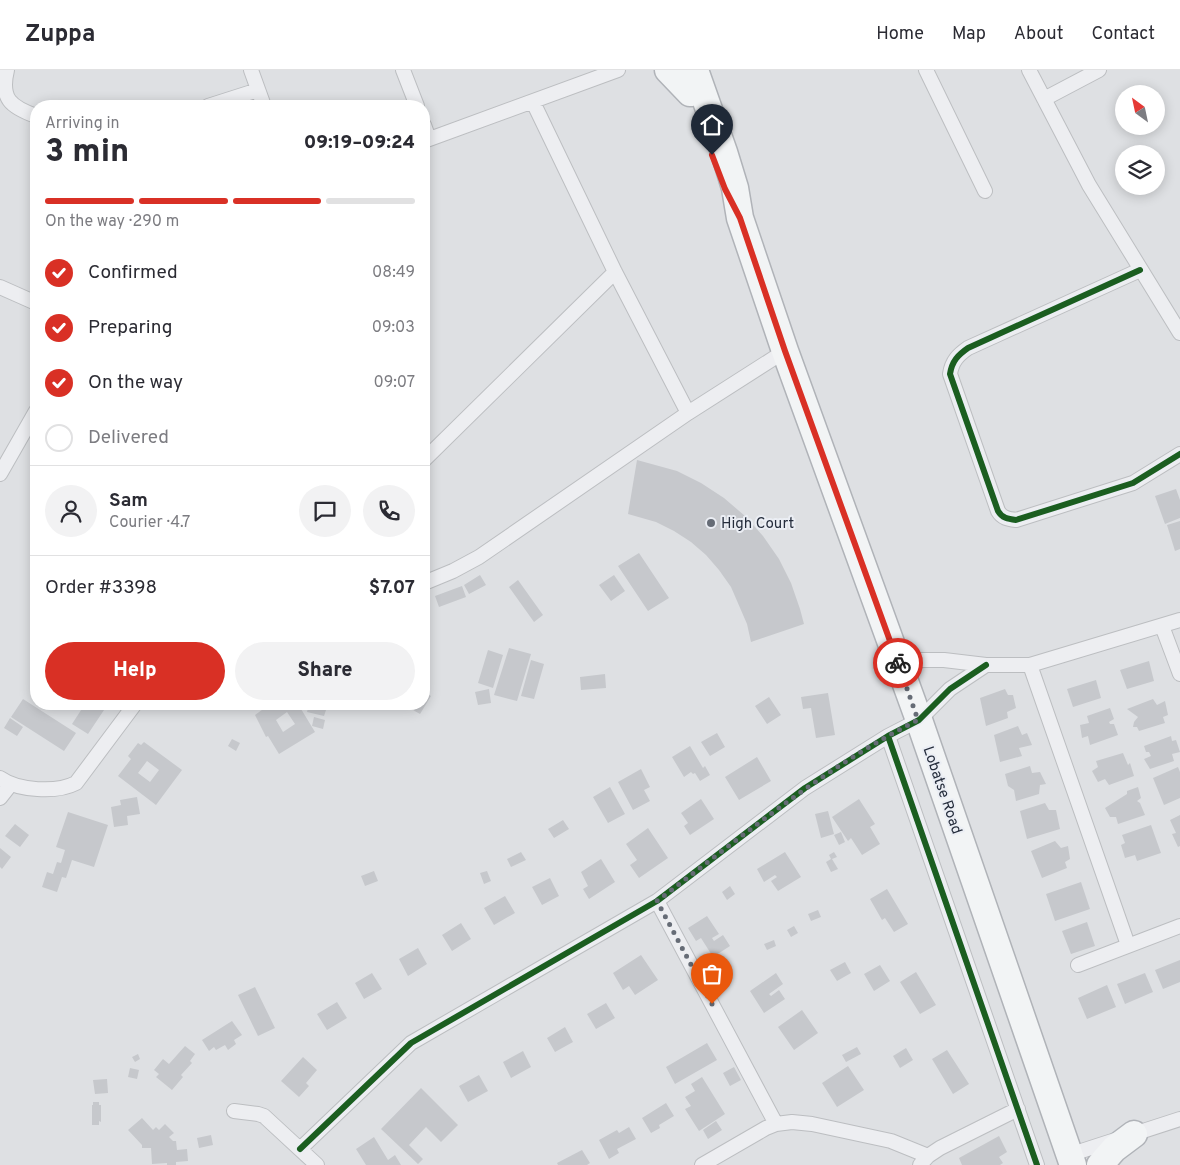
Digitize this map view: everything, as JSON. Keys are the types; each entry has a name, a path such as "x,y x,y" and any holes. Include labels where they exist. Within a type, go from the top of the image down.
{"highway":[{"path":"668,70 689,78"},
{"name":"Lobatse Road","path":"689,78 725,189 740,218 785,351 918,720 1071,1160"},
{"path":"1100,1165 1114,1149 1134,1134"}],"street":[{"path":"8,70 5,79 5,94 9,102 14,107 30,114"},
{"path":"251,70 262,100"},
{"path":"404,70 415,100"},
{"path":"430,139 618,70"},
{"path":"926,70 985,192"},
{"path":"1030,70 1089,185 1180,334"},
{"path":"1044,99 1098,70"},
{"path":"227,100 258,90"},
{"path":"533,102 615,272 688,413"},
{"path":"1140,270 968,348 958,355 951,365 950,374 998,512 1008,519 1016,520 1133,483 1180,454"},
{"path":"430,454 615,272"},
{"path":"0,287 30,300"},
{"path":"430,580 453,571 479,557 688,413 785,351"},
{"path":"0,474 30,422"},
{"path":"898,665 918,660 1030,665 1180,620"},
{"path":"1162,626 1180,674"},
{"path":"300,1149 411,1043 657,901 805,788 888,736 918,720 950,689 986,664"},
{"path":"1030,665 1128,945"},
{"path":"0,798 5,781 48,790 76,783 131,710"},
{"path":"888,736 1038,1165"},
{"path":"657,901 776,1124"},
{"path":"1078,965 1180,926"},
{"path":"702,1165 766,1128 776,1124 792,1122 812,1124 891,1141 924,1160 1018,1109"},
{"path":"234,1110 264,1116 317,1165"},
{"path":"1071,1160 1134,1134 1180,1119"}],"building":[{"path":"637,460 677,471 701,483 724,498 745,516 763,536 779,559 791,583 804,624 751,642 747,624 731,587 706,555 674,531 656,522 628,514"},
{"path":"1176,489 1180,500 1180,518 1165,524 1155,496"},
{"path":"1180,521 1180,549 1175,551 1167,525"},
{"path":"639,553 669,598 648,611 618,566"},
{"path":"480,575 486,585 469,594 464,585"},
{"path":"614,575 625,591 611,601 599,585"},
{"path":"518,580 543,615 534,622 509,587"},
{"path":"462,586 466,597 439,607 435,596"},
{"path":"509,648 531,654 517,701 494,695"},
{"path":"488,650 503,655 493,688 478,683"},
{"path":"531,660 544,664 534,699 521,696"},
{"path":"1149,661 1154,681 1127,689 1120,670"},
{"path":"605,674 606,688 581,690 580,677"},
{"path":"1096,680 1101,698 1073,707 1067,689"},
{"path":"489,689 491,703 478,705 475,692"},
{"path":"1005,689 1008,695 1013,695 1016,708 1007,712 1008,718 986,726 980,698"},
{"path":"828,693 835,735 816,738 811,708 803,709 801,697"},
{"path":"769,697 781,715 767,724 755,706"},
{"path":"23,699 30,703 30,710 40,710 76,733 64,751 11,717"},
{"path":"1153,699 1157,705 1165,701 1168,715 1163,717 1165,723 1139,731 1137,727 1133,727 1138,717 1127,709"},
{"path":"1110,708 1114,719 1109,722 1114,724 1118,735 1090,745 1088,736 1082,738 1080,725 1089,723 1087,716"},
{"path":"81,710 104,710 88,734 72,724"},
{"path":"262,710 302,710 315,732 279,754 268,736 266,737 255,715","holes":["287,712 295,724 283,732 276,720"]},
{"path":"308,710 326,710 324,716 307,712"},
{"path":"413,710 422,710 420,714"},
{"path":"314,717 325,720 323,729 312,726"},
{"path":"10,718 23,727 17,736 4,728"},
{"path":"1018,726 1022,735 1027,733 1032,745 1019,748 1022,756 1000,762 994,735"},
{"path":"717,733 725,747 710,756 701,742"},
{"path":"1171,736 1172,741 1176,740 1180,752 1172,754 1174,761 1150,769 1144,759 1151,756 1149,752 1146,752 1144,746"},
{"path":"232,739 240,743 236,751 228,746"},
{"path":"144,742 182,770 156,805 118,776 131,759 128,756 138,743 141,745","holes":["147,761 159,770 150,782 138,773"]},
{"path":"690,746 703,768 705,766 710,775 700,781 695,773 691,772 684,777 672,757"},
{"path":"1123,753 1128,765 1130,763 1134,776 1109,785 1105,779 1098,782 1092,771 1098,767 1096,761"},
{"path":"757,757 771,781 739,800 725,777"},
{"path":"1030,766 1032,773 1040,772 1046,784 1040,785 1039,794 1016,801 1014,790 1008,786 1005,774"},
{"path":"1178,767 1180,772 1180,798 1164,805 1153,778"},
{"path":"641,769 650,787 644,790 650,801 633,810 618,782"},
{"path":"610,787 625,814 608,823 593,797"},
{"path":"1138,787 1141,798 1137,801 1140,803 1145,815 1118,824 1116,817 1110,817 1105,808 1127,794 1127,791"},
{"path":"137,797 140,814 127,816 128,825 114,827 111,807 121,805 120,800"},
{"path":"701,799 714,819 690,835 684,826 688,823 681,813"},
{"path":"859,799 875,824 870,827 880,844 862,855 851,838 848,841 832,817"},
{"path":"1045,803 1049,810 1056,810 1060,829 1027,839 1020,811"},
{"path":"828,811 834,834 821,838 815,814"},
{"path":"68,812 108,825 94,867 72,860 66,878 62,877 57,892 42,887 47,872 53,874 57,862 61,863 65,850 56,847"},
{"path":"1180,815 1180,846 1178,847 1172,834 1176,833 1170,820"},
{"path":"563,820 569,829 554,838 548,829"},
{"path":"15,824 29,835 20,847 5,836"},
{"path":"1151,825 1161,853 1137,861 1135,855 1125,858 1121,845 1125,843 1122,835"},
{"path":"648,828 668,858 639,878 630,865 637,860 626,844"},
{"path":"841,832 845,842 839,845 834,835"},
{"path":"1055,841 1061,848 1068,846 1070,859 1065,862 1067,868 1042,878 1031,851"},
{"path":"0,848 11,857 2,869 0,867"},
{"path":"521,852 526,860 511,867 507,859"},
{"path":"785,852 801,877 778,891 771,881 777,877 775,875 764,882 757,869"},
{"path":"834,852 837,857 832,859 838,869 831,872 826,862 831,859 829,855"},
{"path":"601,859 615,882 589,899 583,889 588,886 581,872"},
{"path":"374,871 378,881 365,886 361,876"},
{"path":"487,871 491,881 484,884 480,873"},
{"path":"550,878 559,896 542,905 532,887"},
{"path":"1081,882 1090,909 1055,921 1046,894"},
{"path":"730,886 735,894 727,900 722,892"},
{"path":"887,889 908,924 894,932 885,918 882,920 870,899"},
{"path":"505,896 515,913 494,925 484,908"},
{"path":"818,910 821,917 811,921 808,914"},
{"path":"707,916 719,934 712,938 714,941 723,935 730,946 713,957 701,938 696,941 688,928"},
{"path":"1087,922 1095,946 1071,954 1062,931"},
{"path":"461,923 471,939 452,951 442,935"},
{"path":"794,926 798,933 791,937 787,930"},
{"path":"774,940 776,946 767,950 764,944"},
{"path":"418,948 427,964 408,976 399,959"},
{"path":"641,955 658,980 635,995 629,986 623,990 613,973"},
{"path":"1180,960 1180,982 1163,989 1155,970"},
{"path":"845,962 851,973 837,981 830,970"},
{"path":"880,965 890,981 874,991 864,974"},
{"path":"916,972 936,1005 920,1014 900,982"},
{"path":"372,973 382,989 364,999 355,983"},
{"path":"776,973 783,984 769,994 771,996 779,990 785,999 764,1013 750,991"},
{"path":"1145,973 1153,992 1125,1004 1117,984"},
{"path":"1107,985 1116,1007 1087,1019 1078,998"},
{"path":"255,987 275,1028 258,1036 238,995"},
{"path":"337,1002 347,1018 327,1030 317,1014"},
{"path":"606,1003 615,1018 596,1029 587,1014"},
{"path":"802,1010 818,1033 794,1050 778,1027"},
{"path":"232,1021 242,1035 234,1040 236,1044 228,1050 225,1045 216,1050 214,1047 209,1051 202,1040"},
{"path":"565,1027 573,1042 555,1052 547,1038"},
{"path":"707,1043 717,1060 675,1084 666,1067"},
{"path":"185,1046 195,1054 190,1061 192,1063 181,1075 183,1077 172,1090 156,1077 159,1074 154,1070 163,1059 169,1064"},
{"path":"857,1047 861,1054 846,1062 842,1055"},
{"path":"906,1048 913,1060 900,1068 893,1056"},
{"path":"947,1050 969,1084 953,1094 932,1059"},
{"path":"523,1051 531,1067 511,1078 503,1062"},
{"path":"138,1054 140,1059 135,1062 132,1057"},
{"path":"303,1057 317,1070 306,1083 309,1086 299,1097 281,1081"},
{"path":"848,1066 864,1090 837,1107 822,1083"},
{"path":"734,1067 741,1080 730,1086 723,1073"},
{"path":"130,1068 139,1070 137,1079 128,1077"},
{"path":"479,1075 488,1091 468,1102 459,1086"},
{"path":"702,1077 725,1114 699,1131 685,1109 691,1106 685,1097 695,1091 691,1084"},
{"path":"107,1079 108,1093 95,1094 93,1080"},
{"path":"421,1088 458,1125 441,1142 426,1127 409,1145 423,1159 418,1164 381,1129"},
{"path":"93,1102 99,1102 99,1105 101,1105 101,1122 99,1121 99,1125 92,1125"},
{"path":"666,1103 674,1116 659,1125 660,1128 651,1133 642,1118"},
{"path":"142,1118 153,1130 156,1127 159,1130 165,1124 174,1133 169,1137 176,1141 177,1150 187,1149 188,1161 176,1162 176,1165 167,1165 167,1163 152,1164 151,1148 142,1148 142,1145 128,1130"},
{"path":"716,1121 722,1130 708,1139 703,1130"},
{"path":"629,1127 636,1139 617,1149 619,1153 609,1159 599,1140 617,1130 619,1133"},
{"path":"211,1135 213,1145 199,1148 197,1138"},
{"path":"999,1136 1007,1152 999,1157 1003,1163 1000,1165 962,1165 959,1158"},
{"path":"374,1137 388,1160 395,1155 401,1165 366,1165 356,1149"},
{"path":"582,1150 590,1163 587,1165 558,1165 557,1163"}],"cycle path":[{"path":"1140,270 968,348 956,359 950,374 998,511 1006,518 1016,520 1133,483 1180,454"},
{"path":"300,1149 411,1043 657,901 805,788 888,736 919,720 950,689 986,665"},
{"path":"888,736 1037,1165"}],"way so far":[{"path":"712,1004 657,901 805,788 844,762 918,720 898,663"}],"place":[{"name":"High Court","path":"711,523"}],"route":[{"path":"712,155 725,189 740,218 785,351 898,663"}]}
